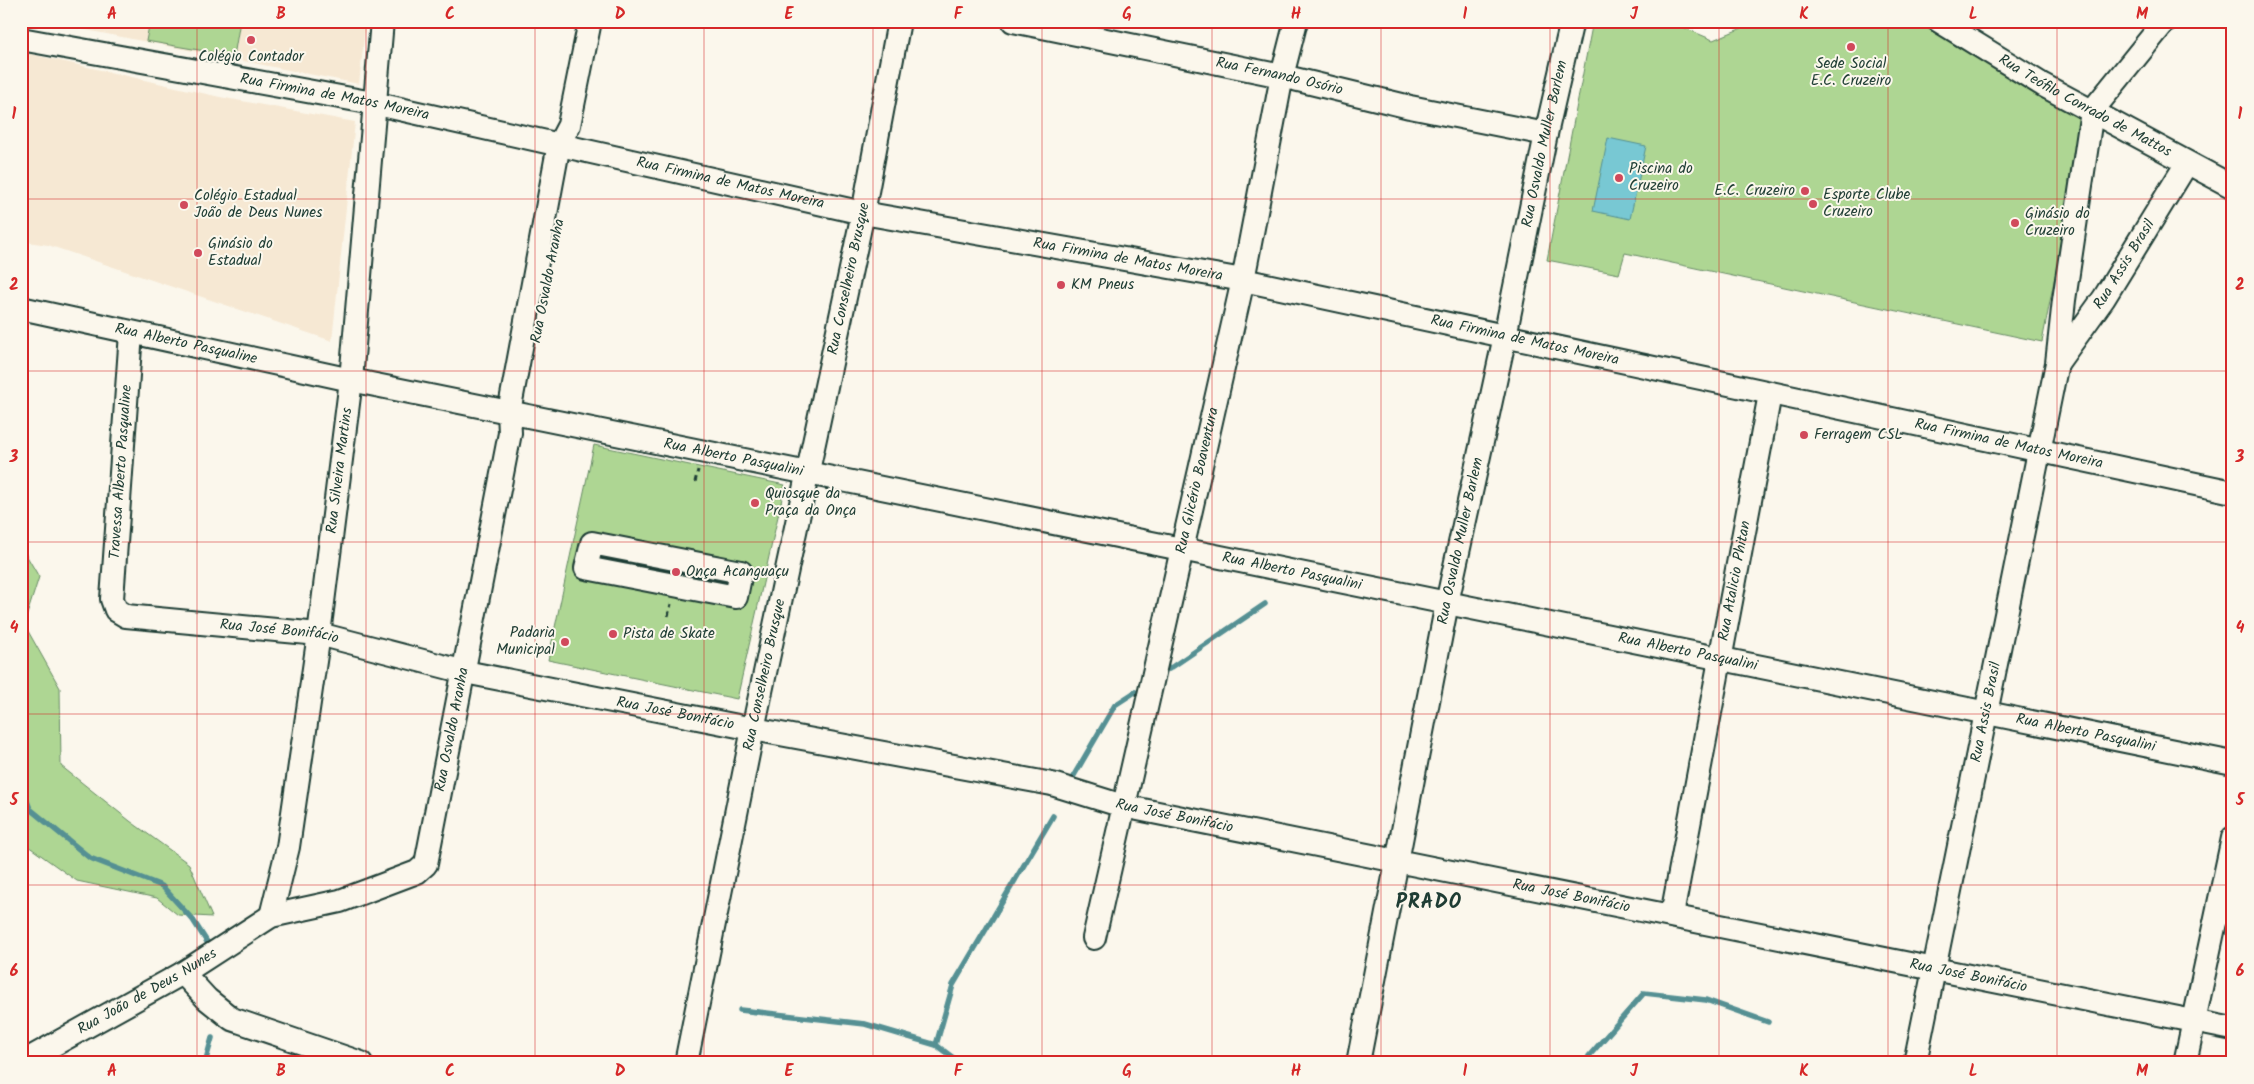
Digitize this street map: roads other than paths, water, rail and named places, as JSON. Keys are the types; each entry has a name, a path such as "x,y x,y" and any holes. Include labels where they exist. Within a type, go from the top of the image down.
{"street":[{"name":"Rua Silveira Martins","path":"271,916 288,847 319,634 351,380 373,103 382,21"},
{"name":"Rua Osvaldo Aranha","path":"271,916 340,901 417,872 426,864 465,672 590,21"},
{"name":"Rua Conselheiro Brusque","path":"686,1063 752,729 863,213 899,21"},
{"name":"Rua Fernando Osório","path":"1014,21 1282,76 1410,107 1546,134"},
{"name":"Rua Glicério Boaventura","path":"1094,938 1183,549 1242,280 1282,76 1296,21"},
{"name":"Rua Osvaldo Muller Barlem","path":"1358,1063 1447,603 1505,336 1546,134 1572,21"},
{"name":"Rua Teófilo Conrado de Mattos","path":"1939,21 2043,85 2233,187"},
{"path":"2092,111 2165,21"},
{"name":"Rua Firmina de Matos Moreira","path":"21,39 567,139 863,213 1242,280 2233,492"},
{"name":"Rua Assis Brasil","path":"1915,1063 2057,363 2064,300 2092,111"},
{"name":"Rua Assis Brasil","path":"2057,363 2104,298 2187,163"},
{"name":"Rua Alberto Pasqualine","path":"21,308 351,380"},
{"name":"Travessa Alberto Pasqualine","path":"116,610 112,599 131,333"},
{"name":"Rua Alberto Pasqualini","path":"351,380 514,420 808,473 2233,763"},
{"name":"Rua Atalicio Phitan","path":"1672,915 1770,394"},
{"path":"592,543 693,563 741,572 736,597 586,568 592,543"},
{"path":"658,582 664,557"},
{"path":"688,588 693,563"},
{"name":"Rua José Bonifácio","path":"116,610 126,616 319,634 465,672 752,729 1052,784 1123,806 2233,1029"},
{"path":"2185,1063 2233,838"},
{"name":"Rua João de Deus Nunes","path":"22,1061 183,973 271,916"},
{"path":"183,973 207,999 232,1019 305,1054 361,1063"}],"water":[{"name":"Piscina do Cruzeiro","path":"1608,138 1646,146 1630,219 1593,211"}],"waterway":[{"path":"1169,669 1265,604"},
{"path":"1073,777 1115,705 1135,692"},
{"path":"21,785 30,809 90,858 162,886 193,920 209,945"},
{"path":"936,1045 953,985 1053,816"},
{"path":"1586,1063 1589,1056 1644,993 1706,1000 1768,1022"},
{"path":"740,1010 865,1024 936,1045 960,1063"},
{"path":"205,1063 212,1038"}],"place":[{"name":"Colégio Contador","path":"251,40"},
{"name":"Sede Social E.C. Cruzeiro","path":"1851,47"},
{"name":"Piscina do Cruzeiro","path":"1619,178"},
{"name":"E.C. Cruzeiro","path":"1805,191"},
{"name":"Esporte Clube Cruzeiro","path":"1813,204"},
{"name":"Colégio Estadual João de Deus Nunes","path":"184,205"},
{"name":"Ginásio do Cruzeiro","path":"2015,223"},
{"name":"Ginásio do Estadual","path":"198,253"},
{"name":"KM Pneus","path":"1061,285"},
{"name":"Ferragem CSL","path":"1804,435"},
{"name":"Quiosque da Praça da Onça","path":"755,503"},
{"name":"Onça Acanguaçu","path":"676,572"},
{"name":"Pista de Skate","path":"613,634"},
{"name":"Padaria Municipal","path":"565,642"}],"district":[{"name":"PRADO","path":"1429,903"}]}
